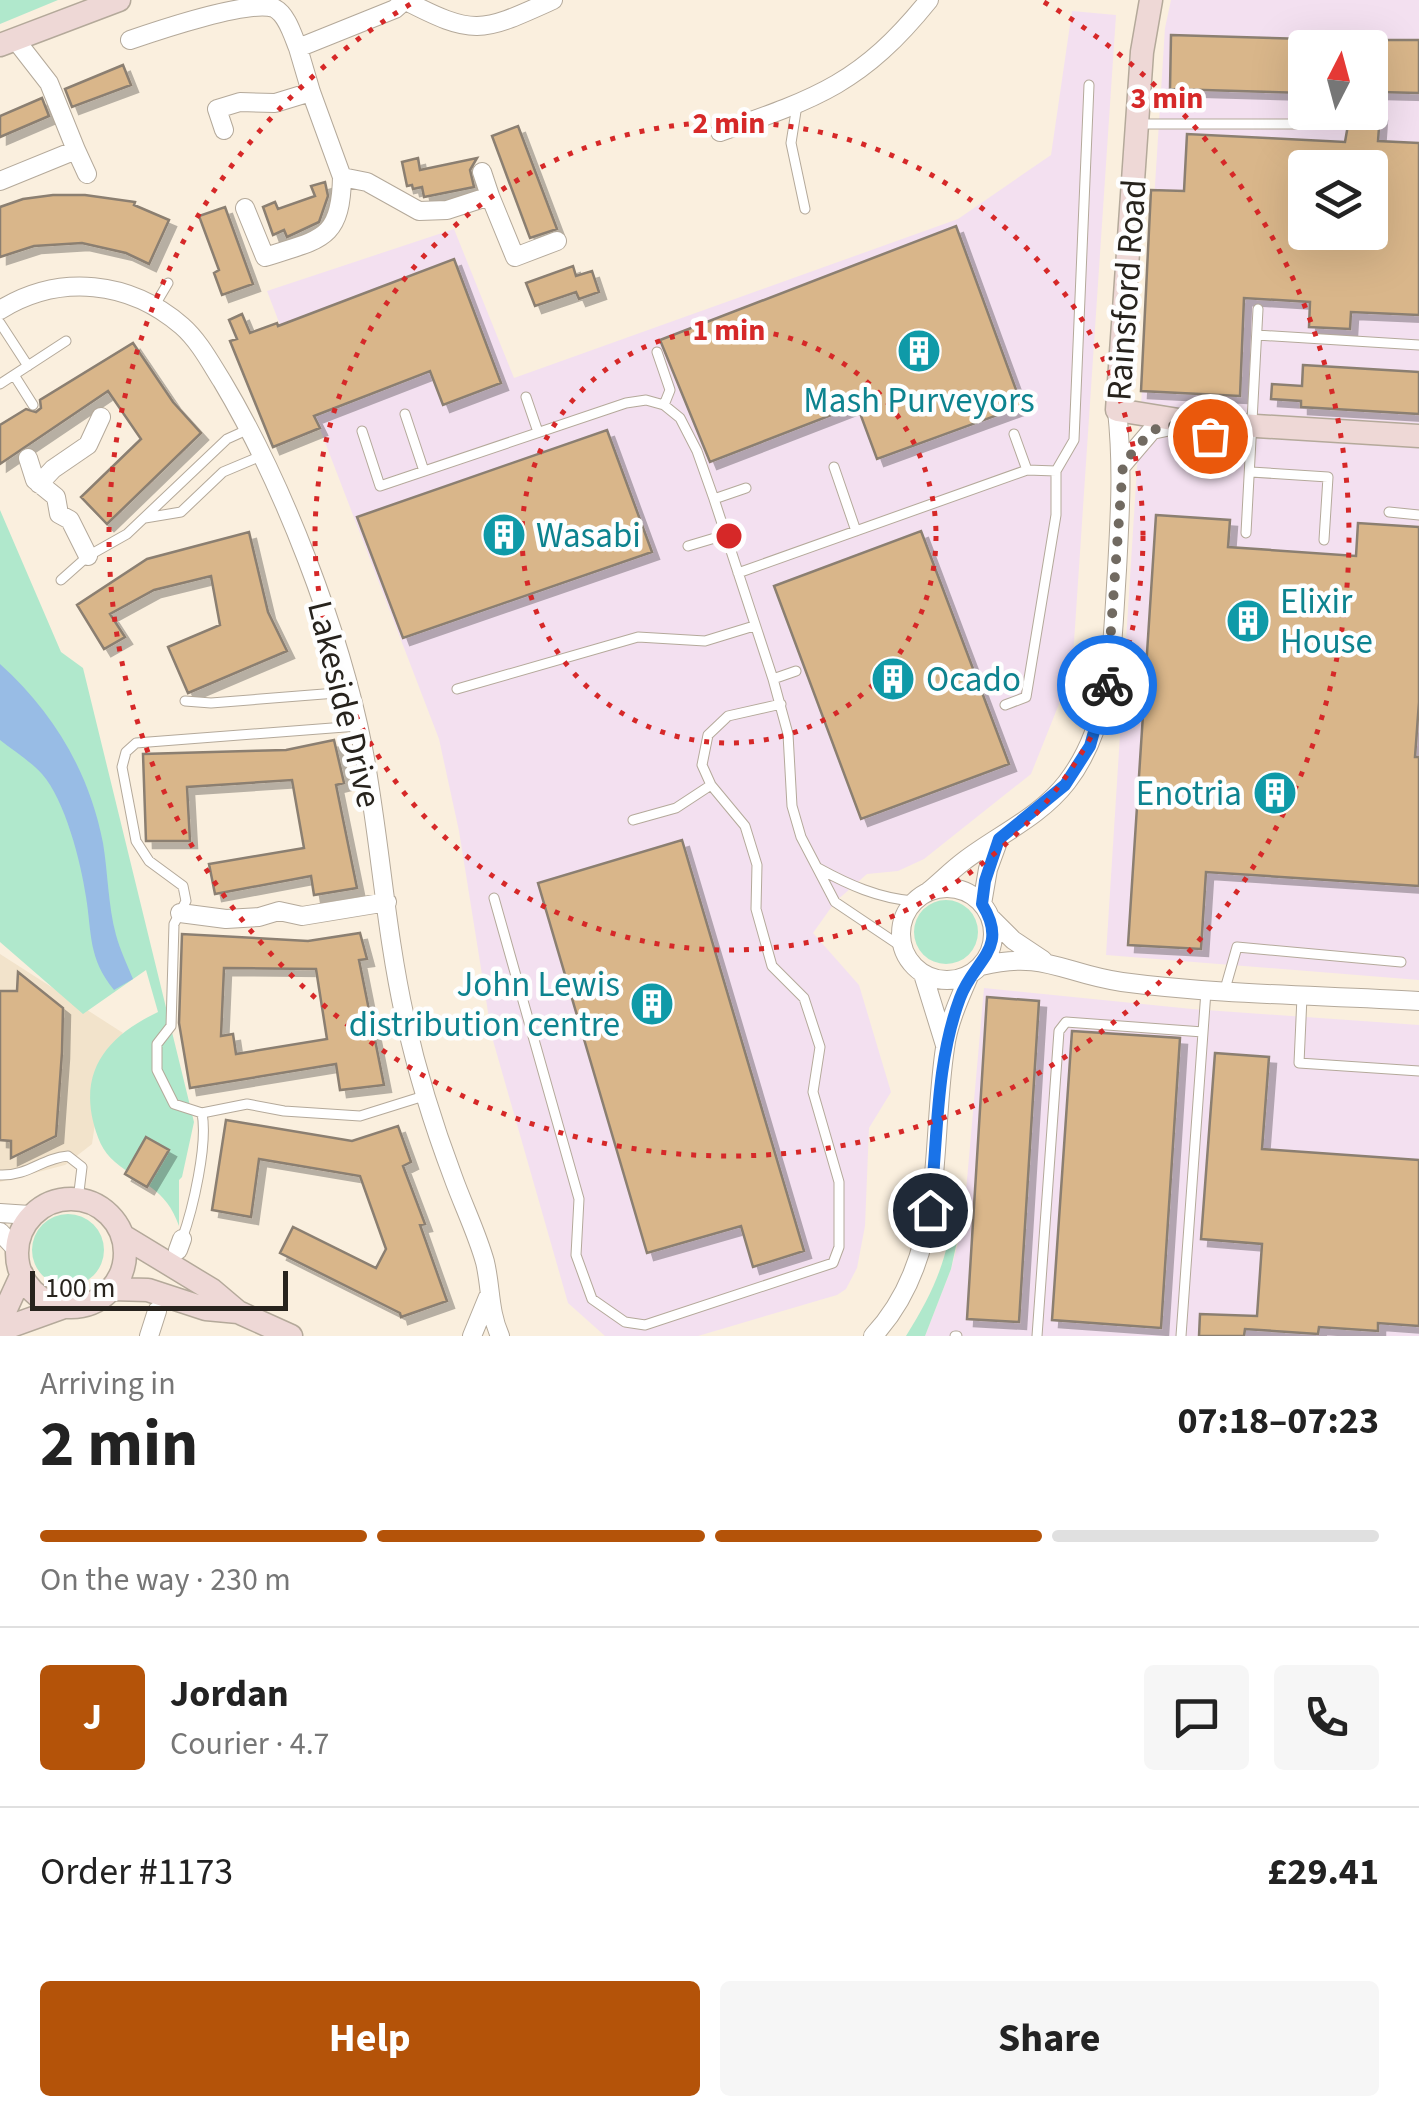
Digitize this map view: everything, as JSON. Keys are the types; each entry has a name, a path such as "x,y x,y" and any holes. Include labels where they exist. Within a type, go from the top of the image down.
{"street":[{"path":"87,174 48,84 7,42 118,0"},
{"path":"298,48 395,9 404,0 448,22 473,28 491,25 553,0"},
{"path":"720,132 797,105 854,76 897,39 929,0"},
{"name":"Rainsford Road","path":"921,896 1065,785 1090,746 1106,692 1123,464 1117,410 1142,52 1151,0"},
{"path":"130,40 211,12 256,5 275,8 286,20 342,177 342,206 334,227 268,266 245,208"},
{"path":"224,130 217,109 240,102 275,103 310,92"},
{"path":"0,182 76,150"},
{"path":"482,172 514,257 558,241"},
{"path":"342,177 368,182 419,211 447,210 490,196"},
{"name":"Lakeside Drive","path":"0,310 37,293 77,284 116,290 155,305 185,328 202,348 261,456 315,585 349,692 358,726 404,1014 424,1096 485,1263 488,1296 500,1336"},
{"path":"1117,410 1203,430"},
{"path":"39,484 53,469 88,445 101,416"},
{"path":"1123,464 1152,430 1254,426 1419,436"},
{"path":"28,458 35,480 56,497 59,514 70,520 88,556"},
{"path":"873,1336 887,1322 908,1287 920,1255 930,1210 945,1045 975,970 992,946 985,881 999,839"},
{"path":"1043,960 1013,940 966,892 948,887 921,896 904,916 900,928 902,948 910,963 941,980 956,980 1009,959 1043,960 1121,982 1419,1001"},
{"path":"180,914 260,918 279,911 302,916 387,902"},
{"path":"924,974 945,1045"},
{"path":"22,1274 4,1319 86,1304 111,1289 124,1266 122,1236 115,1221 102,1208 63,1199 30,1215 21,1231 17,1250 22,1274 38,1296 67,1306"},
{"path":"0,1213 30,1215"},
{"path":"0,1232 17,1250"},
{"path":"122,1236 212,1290 238,1312 291,1336"},
{"path":"111,1289 148,1290 206,1310 238,1312"},
{"path":"472,1336 488,1296"},
{"path":"150,1336 157,1311"}],"lane":[{"path":"1005,705 1026,697 1056,515 1056,471 1074,440 1089,85"},
{"path":"797,105 791,143 804,210"},
{"path":"1137,124 1288,124"},
{"path":"155,305 168,283"},
{"path":"1246,534 1258,309"},
{"path":"0,323 28,366"},
{"path":"1256,335 1419,345"},
{"path":"0,384 66,341"},
{"path":"657,352 670,390 664,405"},
{"path":"14,375 33,405"},
{"path":"526,397 538,432"},
{"path":"362,431 380,486 626,403 646,400 664,405 680,418 714,499 774,679 788,734 792,806 801,837 835,902 902,948"},
{"path":"405,414 424,471"},
{"path":"61,580 88,556 127,534 227,439 248,430"},
{"path":"1014,434 1027,470"},
{"path":"144,518 181,512 223,472 261,456"},
{"path":"198,467 213,482"},
{"path":"834,467 856,531"},
{"path":"738,573 1027,470 1056,471"},
{"path":"1251,472 1328,477 1324,540"},
{"path":"714,499 746,488"},
{"path":"1389,512 1419,515"},
{"path":"688,546 724,535"},
{"path":"457,689 638,637 705,640 754,626"},
{"path":"774,679 796,671"},
{"path":"185,700 211,703 349,692"},
{"path":"494,898 579,1199 576,1255 592,1298 625,1322 645,1325 833,1262 839,1247 839,1182 813,1092 820,1047 804,998 772,966 756,909 757,865 745,826 711,785 702,764 708,735 728,716 781,704"},
{"path":"358,726 136,743 126,752 122,766 136,840 148,861 183,886 186,901 174,924 170,1026 157,1044 157,1070 174,1104 202,1113 248,1104 284,1112 360,1116 424,1096"},
{"path":"633,820 676,808 711,785"},
{"path":"816,866 888,899 921,896"},
{"path":"1180,1336 1203,1032 1216,989 1237,947 1401,962"},
{"path":"1302,994 1299,1063 1419,1071"},
{"path":"1037,1336 1058,1031 1066,1022 1203,1032"},
{"path":"180,1244 192,1213 205,1128 202,1113"},
{"path":"0,1175 26,1173 53,1157 68,1156 82,1166 78,1200"}],"shaded area":[{"path":"1171,0 1419,0 1419,980 1106,955 1165,28"},
{"path":"1072,11 1116,15 1073,657 1059,704 1031,774 924,859 898,871 867,874 835,902 813,933 859,985 891,1092 869,1128 865,1226 857,1268 846,1289 698,1336 605,1336 568,1303 492,1037 459,831 439,739 267,291 454,229 514,378 958,219 1051,155"},
{"path":"0,954 123,1033 103,1068 92,1144 65,1165 0,1182"},
{"path":"984,988 1192,1009 1419,1025 1419,1336 925,1336 963,1225"}],"green space":[{"path":"0,0 58,0 0,24"},
{"path":"0,510 61,652 83,668 194,1122 179,1180 179,1226 160,1195 107,1153 96,1133 90,1101 91,1084 103,1054 127,1031 158,1012 146,970 83,1014 0,942"},
{"path":"946,900 968,910 978,932 968,954 946,964 924,954 914,932 924,910"},
{"path":"954,1209 964,1209 951,1269 925,1336 906,1336 938,1275"},
{"path":"68,1214 82,1216 94,1224 102,1236 102,1264 94,1276 82,1284 68,1286 54,1284 42,1276 34,1264 32,1250 34,1236 42,1224 54,1216"}],"water":[{"path":"0,664 52,723 88,791 103,843 116,935 133,979 114,990 95,956 80,867 58,799 42,774 0,740"}],"building":[{"path":"1171,35 1288,38 1288,92 1170,89"},
{"path":"1388,40 1419,40 1419,93 1388,92"},
{"path":"123,65 131,85 72,107 65,89"},
{"path":"42,98 49,116 0,137 0,116"},
{"path":"518,126 557,229 530,238 492,136"},
{"path":"1347,130 1379,130 1378,141 1419,143 1419,315 1351,312 1350,329 1309,327 1310,302 1244,298 1240,396 1141,391 1151,190 1184,191 1187,134 1345,142"},
{"path":"418,158 420,170 477,158 470,170 474,187 424,197 422,187 407,186 402,162"},
{"path":"325,182 328,196 319,222 287,237 284,230 273,235 263,207 275,202 278,209 315,196 311,186"},
{"path":"53,195 135,202 134,205 169,220 149,264 126,253 82,243 34,246 0,257 0,207"},
{"path":"225,207 253,284 222,295 214,273 219,270 199,216"},
{"path":"956,226 1022,406 877,459 857,405 710,462 660,340"},
{"path":"454,259 501,383 443,405 430,371 314,416 320,428 273,447 230,341 237,339 229,320 242,314 250,333 277,323 278,326"},
{"path":"573,266 576,276 592,271 599,292 579,299 576,292 535,306 526,283"},
{"path":"133,343 173,402 201,433 107,524 81,497 141,439 108,391 0,464 0,425 26,409 36,412 41,408 40,400"},
{"path":"1303,365 1419,372 1419,414 1301,407 1301,401 1271,399 1272,384 1302,386"},
{"name":"Wasabi","path":"607,430 652,552 403,638 357,517"},
{"path":"1156,515 1230,520 1228,547 1356,556 1358,523 1419,527 1419,702 1415,757 1419,757 1419,886 1206,872 1201,949 1128,945"},
{"name":"Ocado","path":"921,531 1009,764 861,819 774,586"},
{"path":"249,532 268,612 287,651 188,693 168,647 220,625 211,576 154,590 110,614 125,637 104,649 77,605 147,559"},
{"path":"334,740 344,783 336,785 357,888 314,895 311,876 215,894 209,864 304,848 292,780 187,787 190,841 146,841 143,754 286,750"},
{"name":"John Lewis distribution centre","path":"682,840 804,1251 753,1267 741,1226 647,1253 538,883"},
{"path":"360,933 367,959 359,960 384,1085 340,1090 336,1064 190,1088 179,1023 182,934 308,941","holes":["224,968 316,969 327,1039 236,1054 233,1034 221,1036"]},
{"path":"18,972 63,1008 62,1052 56,1136 11,1158 11,1141 0,1140 0,991 17,991"},
{"path":"987,997 1039,1001 1019,1322 967,1319"},
{"path":"1072,1031 1180,1038 1161,1328 1052,1320"},
{"path":"1215,1053 1269,1057 1262,1149 1419,1160 1419,1326 1378,1323 1378,1331 1319,1327 1318,1334 1245,1329 1244,1336 1199,1336 1200,1314 1257,1316 1262,1244 1201,1239"},
{"path":"226,1120 352,1141 398,1126 411,1162 403,1166 447,1301 401,1317 400,1313 280,1253 293,1227 376,1268 386,1249 360,1176 259,1159 251,1217 212,1210"},
{"path":"146,1137 169,1150 147,1187 125,1174"}],"way so far":[{"path":"1107,685 1123,464 1152,430 1191,422 1210,423 1210,436"}],"place":[{"name":"Mash Purveyors","path":"919,351"},
{"name":"Wasabi","path":"504,535"},
{"name":"Elixir House","path":"1248,621"},
{"name":"Ocado","path":"893,679"},
{"name":"Enotria","path":"1275,793"},
{"name":"John Lewis distribution centre","path":"652,1004"}],"route":[{"path":"930,1210 945,1045 970,974 992,946 990,918 982,904 988,869 999,839 1065,785 1090,746 1107,685"}]}
